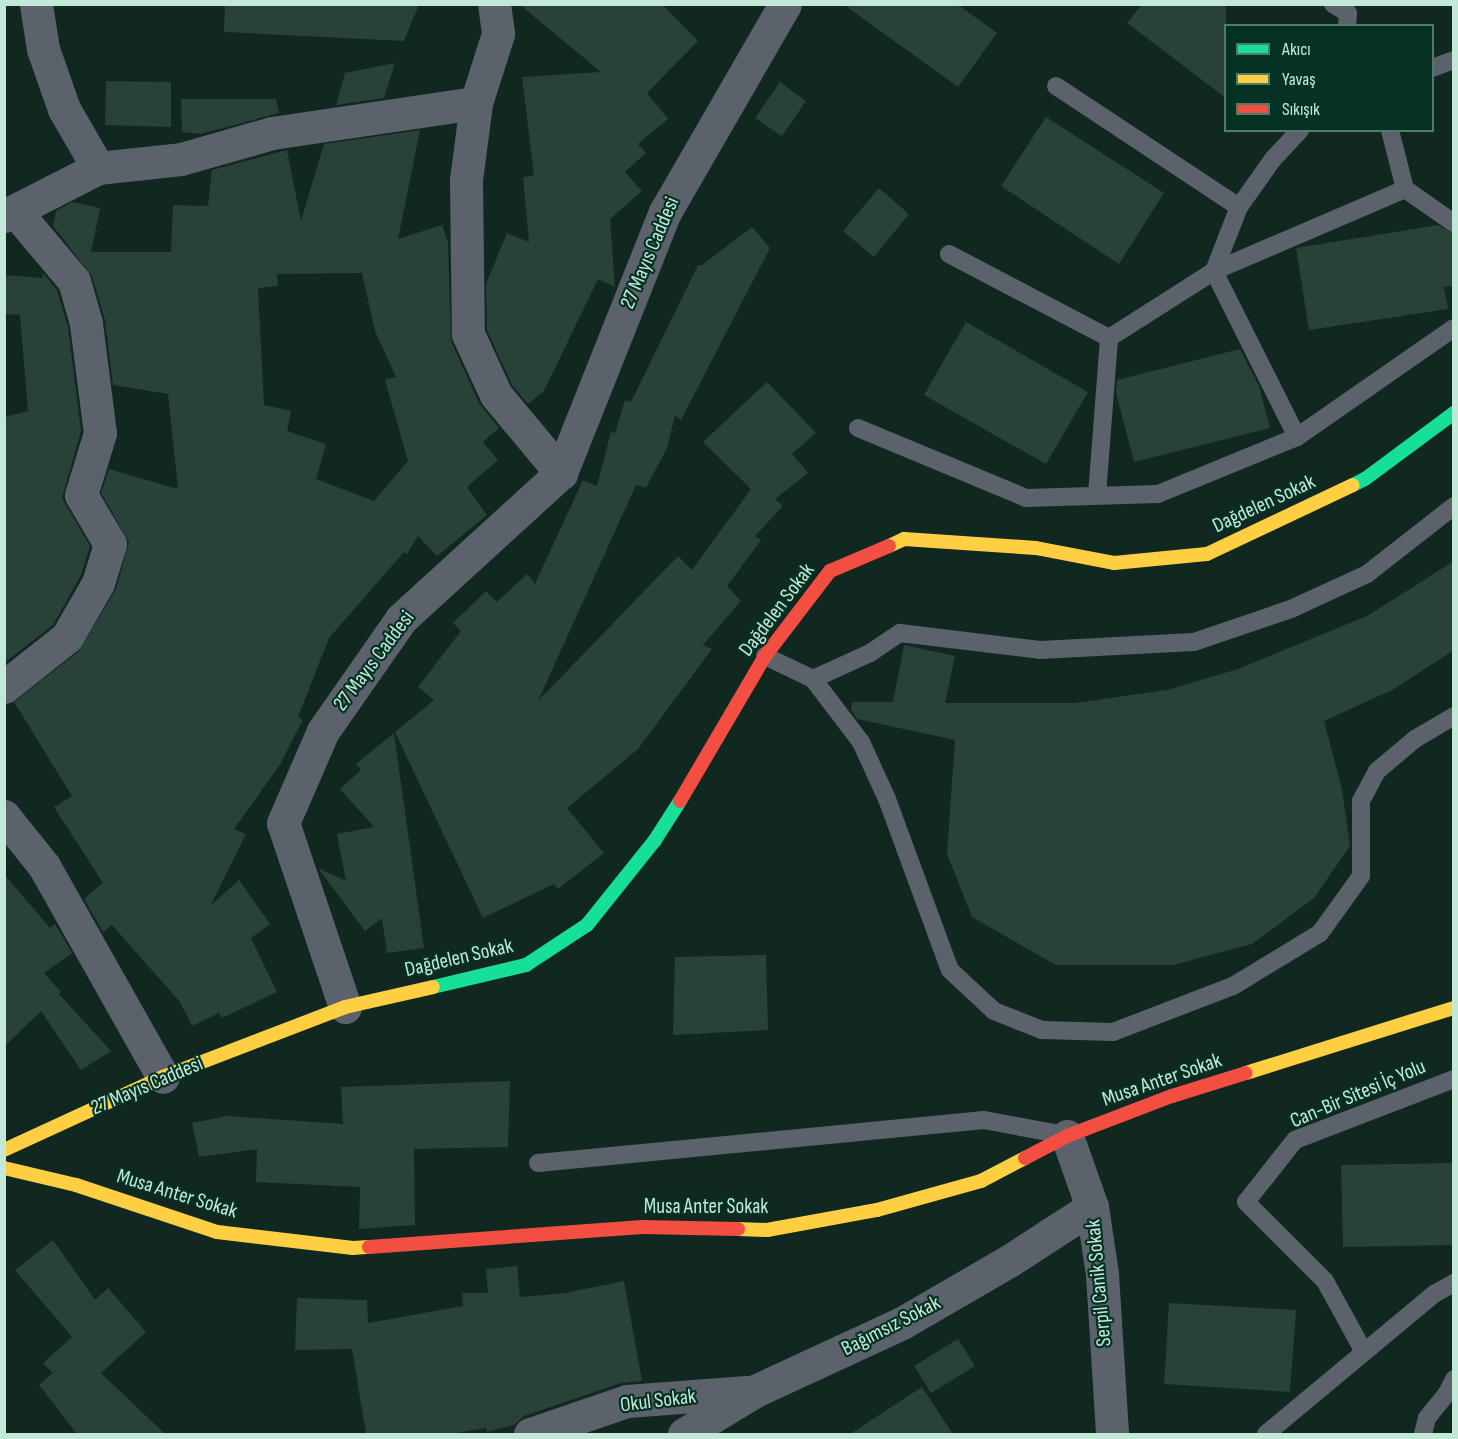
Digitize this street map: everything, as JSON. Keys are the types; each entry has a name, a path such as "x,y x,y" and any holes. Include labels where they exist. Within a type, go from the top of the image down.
{"street":[{"path":"36,4 43,49 64,109 98,168"},
{"path":"494,4 498,34 476,103 466,180 468,334 496,395 561,473"},
{"name":"27 Mayıs Caddesi","path":"4,1150 163,1077 345,1007 283,823 323,731 400,619 561,473 665,212 785,4"},
{"path":"4,687 67,637 98,583 110,544 81,495 100,433 86,322 74,281 10,214 98,168 181,159 272,133 476,103"},
{"name":"Dağdelen Sokak","path":"345,1007 526,965 587,925 655,840 713,748 765,656 830,572 904,539 1036,548 1114,563 1207,554 1365,479 1454,413"},
{"path":"4,816 44,866 163,1077"},
{"name":"Musa Anter Sokak","path":"4,1168 75,1185 218,1232 352,1248 642,1227 767,1230 877,1210 981,1181 1067,1136 1172,1095 1454,1008"},
{"name":"Serpil Canik Sokak","path":"1067,1136 1092,1207 1102,1274 1112,1434"},
{"name":"Bağımsız Sokak","path":"684,1434 755,1391 902,1323 1009,1261 1092,1207"},
{"name":"Okul Sokak","path":"530,1434 627,1401 755,1391"}],"lane":[{"path":"1434,67 1454,60"},
{"path":"1056,86 1239,207"},
{"path":"1298,132 1273,159 1239,207 1214,271 1298,437"},
{"path":"1391,132 1405,189 1454,223"},
{"path":"1109,338 1214,271 1405,189"},
{"path":"949,254 1109,338"},
{"path":"858,428 1026,498 1158,494 1298,437 1454,328"},
{"path":"1097,495 1109,338"},
{"path":"813,679 870,653 900,633 1040,651 1194,642 1291,609 1367,574 1454,506"},
{"path":"765,656 813,679 861,742 887,799 950,970 994,1011 1041,1030 1113,1032 1233,986 1320,933 1361,876 1361,801 1377,771 1415,739 1454,716"},
{"name":"Can-Bir Sitesi İç Yolu","path":"1364,1352 1325,1281 1246,1202 1295,1140 1454,1079"},
{"path":"538,1163 984,1120 1067,1136"},
{"path":"1266,1434 1434,1294 1454,1283"},
{"path":"1423,1434 1427,1418 1447,1393 1454,1379"}],"building":[{"path":"225,4 419,4 404,41 224,32"},
{"path":"519,4 662,4 698,41 647,93 668,119 638,144 646,153 625,172 642,191 610,219 615,287 598,279 544,391 528,404 512,385 487,330 486,284 507,233 529,242 523,177 534,176 522,77 601,72"},
{"path":"843,4 957,4 997,33 958,87"},
{"path":"1142,4 1226,4 1224,96 1127,23"},
{"path":"395,63 384,98 336,105 345,73"},
{"path":"106,81 171,82 171,127 105,125"},
{"path":"780,82 806,101 782,136 755,118"},
{"path":"181,99 276,99 279,113 201,134 182,132"},
{"path":"1046,117 1164,193 1119,264 1001,186"},
{"path":"420,130 398,239 442,225 448,242 451,341 479,403 499,428 483,442 498,460 467,487 487,515 437,556 418,536 407,554 404,552 329,638 298,717 303,720 281,763 234,829 246,834 210,906 239,880 270,924 251,938 277,992 222,1018 219,1013 192,1026 180,1002 112,925 103,932 84,899 103,883 54,807 72,796 14,702 79,651 116,589 129,542 101,493 109,469 178,489 168,394 113,385 105,320 92,276 53,226 56,211 72,202 100,208 91,252 171,252 173,205 208,206 212,170 287,150 301,221 324,144","holes":["362,273 375,331 396,377 385,380 408,461 374,501 316,479 326,444 287,431 291,411 264,405 258,288 278,286 277,274"]},
{"path":"879,188 909,214 874,257 843,231"},
{"path":"1438,225 1454,234 1454,286 1444,287 1448,309 1309,330 1296,248"},
{"path":"752,227 770,248 681,420 675,415 667,448 646,488 636,485 538,701 678,556 692,570 751,489 703,442 767,382 816,433 792,454 808,473 775,499 783,506 755,536 761,540 727,586 741,601 703,645 712,649 638,749 567,808 604,853 558,889 554,884 483,918 395,732 434,700 418,687 461,631 453,623 486,591 497,602 527,574 535,584 583,480 597,486 611,432 615,433 625,400 631,402 698,265 702,265"},
{"path":"43,273 57,290 68,327 81,431 62,498 90,546 81,575 53,625 4,663 4,417 28,411 20,315 4,314 4,275 42,278"},
{"path":"966,322 1088,392 1046,464 924,395"},
{"path":"1240,349 1259,386 1270,428 1134,462 1116,393 1117,380"},
{"path":"1454,561 1454,650 1394,689 1324,721 1342,789 1350,846 1314,898 1252,944 1173,965 1056,965 972,917 947,854 955,740 857,719 851,710 852,702 893,702 904,645 955,656 945,703 1075,703 1167,690 1238,669 1367,616"},
{"path":"394,733 424,948 387,953 382,918 365,931 318,868 346,881 337,834 374,827 340,789 361,770 356,764"},
{"path":"4,874 50,928 55,924 72,953 44,973 61,992 59,994 111,1051 81,1070 41,1011 4,1047"},
{"path":"766,955 768,1030 673,1035 675,957"},
{"path":"510,1081 508,1147 414,1149 415,1225 359,1229 360,1187 256,1182 257,1149 199,1157 192,1123 227,1116 343,1124 341,1087"},
{"path":"1454,1163 1454,1245 1343,1247 1341,1165"},
{"path":"53,1240 95,1300 108,1288 146,1332 101,1373 165,1434 77,1434 39,1385 53,1373 43,1363 72,1337 15,1270"},
{"path":"517,1266 520,1297 565,1293 624,1281 642,1381 621,1383 524,1416 514,1425 487,1432 486,1428 450,1434 366,1434 352,1349 295,1350 297,1298 367,1300 368,1323 463,1306 462,1293 488,1293 486,1269"},
{"path":"1169,1303 1296,1310 1290,1392 1164,1384"},
{"path":"958,1339 975,1366 931,1393 914,1366"},
{"path":"922,1387 953,1434 850,1434"}],"traffic: fast":[{"path":"1353,485 1365,479 1454,413"},
{"path":"433,987 526,965 587,925 655,840 680,801"}],"traffic: slow":[{"path":"889,546 904,539 1036,548 1114,563 1207,554 1353,485"},
{"path":"4,1150 163,1077 345,1007 433,987"},
{"path":"1246,1073 1454,1008"},
{"path":"738,1229 767,1230 877,1210 981,1181 1025,1158"},
{"path":"4,1168 76,1185 217,1232 353,1248 369,1247"}],"traffic: jam":[{"path":"680,801 765,656 830,571 889,546"},
{"path":"1025,1158 1067,1136 1172,1096 1246,1073"},
{"path":"369,1247 642,1227 738,1229"}]}
